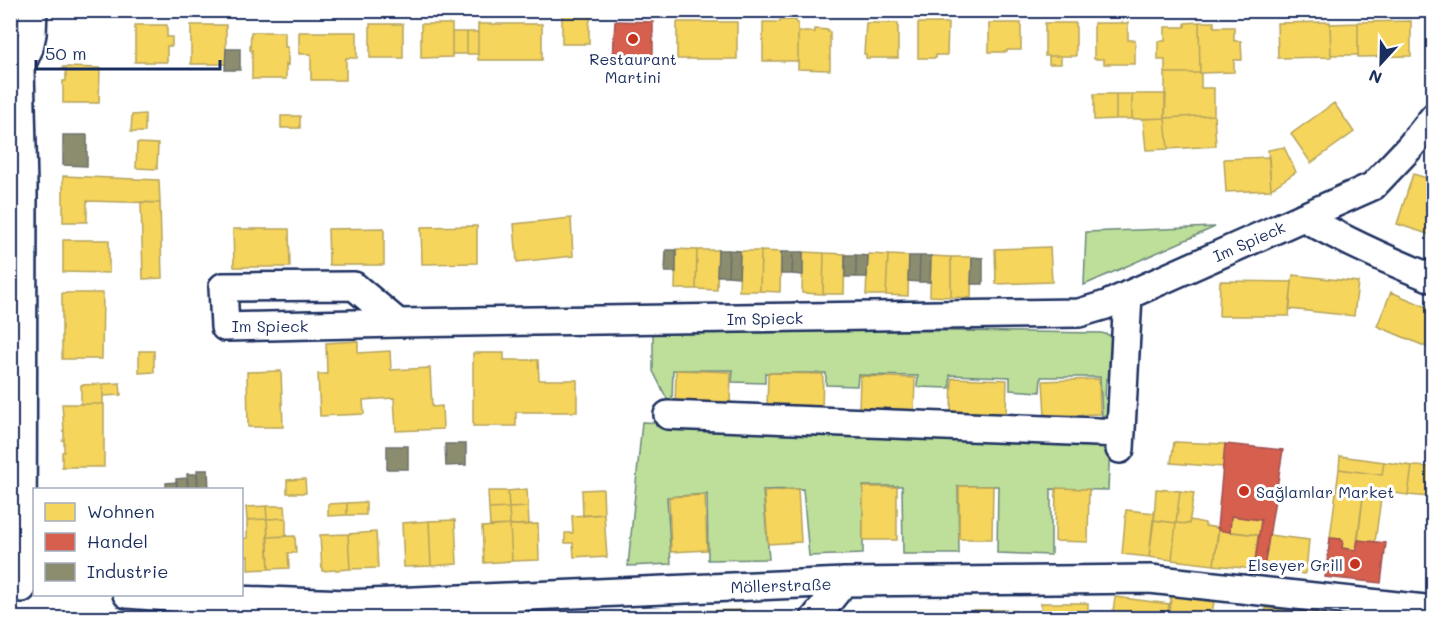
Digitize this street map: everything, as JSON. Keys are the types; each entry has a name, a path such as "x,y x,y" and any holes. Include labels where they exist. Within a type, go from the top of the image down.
{"street":[{"path":"22,588 23,186 15,63 29,48 33,10"},
{"name":"Im Spieck","path":"398,323 354,286 224,287 225,327 1079,313 1106,305 1373,186 1410,147 1434,117"},
{"name":"Im Spieck","path":"1304,217 1390,261 1434,279"},
{"path":"668,415 1121,441 1128,295"},
{"name":"Möllerstraße","path":"154,596 346,604 844,582 1150,579 1434,610"},
{"path":"815,618 844,582"}],"green space":[{"path":"1215,227 1084,285 1086,232"},
{"path":"653,327 1101,333 1116,340 1116,380 1106,379 1105,398 1114,400 1110,410 1102,417 1100,377 1041,377 1040,392 1010,390 1010,377 950,375 950,388 917,387 918,376 858,375 857,386 826,385 826,373 765,373 765,383 732,382 733,370 673,370 672,400 668,401 653,371"},
{"path":"642,422 1084,440 1110,443 1108,490 1051,489 1051,555 997,553 998,486 958,486 959,554 903,554 902,486 863,486 863,554 809,556 803,489 763,490 769,559 708,560 707,494 667,497 671,564 628,566"}],"building: Wohnen":[{"path":"588,13 591,17 589,44 562,44 562,14"},
{"path":"780,20 796,20 798,23 798,61 763,61 763,22 780,22"},
{"path":"1411,21 1411,56 1358,57 1358,22"},
{"path":"677,22 737,22 737,59 677,59"},
{"path":"1199,22 1214,22 1214,27 1234,27 1234,41 1241,41 1242,60 1234,60 1234,72 1200,73"},
{"path":"1199,22 1200,73 1165,73 1165,60 1158,60 1158,41 1165,41 1165,27 1185,27 1185,23"},
{"path":"1330,22 1331,57 1278,58 1277,23"},
{"path":"866,23 898,23 898,58 866,58 864,54"},
{"path":"918,23 948,23 947,55 936,55 936,58 918,58"},
{"path":"989,23 1021,23 1021,50 989,52"},
{"path":"1045,23 1076,23 1076,56 1045,56"},
{"path":"1094,23 1128,23 1128,40 1135,40 1135,64 1104,64 1104,59 1094,59"},
{"path":"1358,23 1358,55 1331,55 1330,24"},
{"path":"370,24 403,24 403,58 370,58"},
{"path":"421,24 452,24 452,57 421,58"},
{"path":"478,24 542,24 542,60 478,60"},
{"path":"135,25 167,25 167,37 172,37 172,46 167,46 167,62 135,62"},
{"path":"191,25 226,25 226,64 191,64"},
{"path":"815,29 830,32 830,70 798,69 798,32 815,32"},
{"path":"251,32 285,32 285,47 288,47 286,79 252,79"},
{"path":"299,32 357,32 357,58 346,58 346,80 311,80 311,54 299,54"},
{"path":"452,32 467,32 467,54 452,54"},
{"path":"467,32 478,32 478,54 467,54"},
{"path":"1049,56 1061,56 1061,64 1049,64"},
{"path":"63,67 100,68 99,103 63,103 63,81 66,81 66,69"},
{"path":"1165,73 1201,73 1201,88 1214,88 1214,115 1165,118"},
{"path":"1094,94 1116,94 1116,119 1094,120"},
{"path":"1116,94 1132,94 1132,119 1116,119"},
{"path":"1132,94 1166,94 1165,118 1132,119"},
{"path":"1334,103 1354,132 1311,163 1291,134"},
{"path":"145,114 145,132 131,132 132,115"},
{"path":"1214,115 1216,146 1168,149 1165,118"},
{"path":"281,116 300,116 300,128 281,128"},
{"path":"1165,118 1168,149 1146,150 1143,119"},
{"path":"137,143 158,144 157,169 136,168"},
{"path":"1284,147 1296,172 1271,189 1268,150"},
{"path":"1269,157 1271,190 1226,192 1224,159"},
{"path":"1413,174 1434,180 1434,225 1431,235 1397,224"},
{"path":"63,176 159,180 160,203 87,201 87,222 63,222"},
{"path":"141,202 160,203 162,278 143,279"},
{"path":"571,218 573,256 517,262 514,224"},
{"path":"477,226 477,263 422,264 421,227"},
{"path":"384,228 384,265 329,265 328,229"},
{"path":"233,229 289,229 290,267 234,267"},
{"path":"63,240 109,240 109,273 63,272"},
{"path":"1050,247 1052,282 996,284 995,249"},
{"path":"676,249 697,250 696,289 675,289"},
{"path":"697,250 718,250 717,290 696,289"},
{"path":"740,251 761,251 760,291 739,291"},
{"path":"761,251 781,252 780,292 760,291"},
{"path":"803,252 824,253 823,294 802,293"},
{"path":"824,253 845,254 844,294 823,294"},
{"path":"868,254 888,255 886,295 866,295"},
{"path":"888,255 909,256 908,296 886,295"},
{"path":"931,256 951,257 951,297 930,296"},
{"path":"951,257 972,257 971,298 951,297"},
{"path":"1293,275 1358,282 1354,316 1289,309"},
{"path":"1220,281 1292,282 1289,316 1219,316"},
{"path":"1391,292 1434,310 1434,350 1377,326"},
{"path":"62,293 103,293 102,359 62,359"},
{"path":"358,341 358,353 390,351 391,370 430,368 432,407 442,406 443,429 396,431 394,398 363,400 364,414 320,416 318,374 327,374 326,343"},
{"path":"139,351 154,351 154,372 139,373"},
{"path":"473,353 504,353 504,360 538,360 539,380 577,380 577,412 516,412 516,426 473,426"},
{"path":"676,370 731,372 730,407 675,405"},
{"path":"281,371 283,427 248,427 247,372"},
{"path":"768,373 823,374 822,409 767,408"},
{"path":"860,376 915,378 914,412 859,411"},
{"path":"952,378 1007,380 1006,415 951,413"},
{"path":"1099,379 1100,414 1045,416 1043,381"},
{"path":"120,383 121,395 103,396 103,384"},
{"path":"103,384 103,404 81,404 81,385"},
{"path":"62,404 104,404 104,467 62,467 64,431 62,431 64,430"},
{"path":"1174,442 1225,444 1223,467 1171,463"},
{"path":"1340,456 1384,462 1382,475 1339,469"},
{"path":"1384,462 1412,466 1408,495 1364,489 1356,550 1342,548 1341,539 1330,538 1339,469 1382,475"},
{"path":"1412,466 1434,467 1434,485 1430,497 1408,495"},
{"path":"305,479 306,493 287,493 287,480"},
{"path":"959,486 993,486 992,539 959,539"},
{"path":"863,487 897,487 897,540 863,540"},
{"path":"1056,488 1089,489 1088,542 1055,541"},
{"path":"527,489 528,507 509,508 508,491"},
{"path":"603,489 604,514 583,516 582,490"},
{"path":"798,489 801,542 768,544 764,492"},
{"path":"1156,489 1180,491 1176,523 1154,520"},
{"path":"1364,489 1382,491 1375,542 1358,540"},
{"path":"488,491 508,491 509,508 489,509"},
{"path":"1180,491 1194,493 1189,524 1176,523"},
{"path":"705,495 707,550 671,552 669,497"},
{"path":"366,502 366,515 347,515 347,503"},
{"path":"347,503 347,515 328,516 328,504"},
{"path":"266,506 267,519 247,520 246,507"},
{"path":"266,506 285,506 286,518 267,519"},
{"path":"528,507 529,525 510,525 509,508"},
{"path":"509,508 510,525 490,526 489,509"},
{"path":"1126,510 1155,513 1149,557 1122,554"},
{"path":"604,514 607,557 574,557 573,543 565,543 565,533 573,533 572,516"},
{"path":"1231,516 1261,520 1259,536 1230,532"},
{"path":"286,518 286,536 268,537 267,519"},
{"path":"267,519 269,569 248,570 248,556 243,556 243,539 247,538 247,520"},
{"path":"455,520 457,564 431,566 429,521"},
{"path":"1153,520 1176,523 1172,560 1149,557"},
{"path":"1190,520 1219,528 1214,565 1172,560 1176,523 1189,524"},
{"path":"429,521 431,566 404,567 402,523"},
{"path":"538,524 539,560 512,561 510,525"},
{"path":"510,525 512,561 484,563 482,527"},
{"path":"1218,530 1258,535 1254,569 1214,565"},
{"path":"376,532 378,568 350,569 348,534"},
{"path":"348,534 350,569 322,571 320,535"},
{"path":"1269,535 1309,540 1304,574 1264,568"},
{"path":"295,536 296,553 288,553 289,568 269,569 267,537"},
{"path":"1434,537 1434,584 1431,584 1431,580 1428,580"},
{"path":"1171,596 1214,602 1211,618 1169,618"},
{"path":"1115,597 1169,604 1167,618 1112,618"},
{"path":"1041,603 1088,603 1088,618 1041,618"},
{"path":"1266,608 1310,612 1309,618 1264,618"},
{"path":"744,610 744,618 695,618 695,611"},
{"path":"973,610 1015,610 1015,618 973,618"},
{"path":"695,611 695,618 645,618 645,613"},
{"path":"1310,612 1326,614 1326,618 1309,618"},
{"path":"645,613 645,618 596,618 595,614"}],"building: Handel":[{"name":"Restaurant Martini","path":"615,21 653,22 653,57 613,56"},
{"path":"1225,444 1283,450 1264,568 1254,569 1261,520 1231,516 1230,532 1217,528"},
{"name":"Elseyer Grill","path":"1330,538 1341,539 1342,548 1356,550 1358,540 1386,543 1381,583 1325,577"}],"building: Industrie":[{"path":"226,49 240,49 240,70 225,70"},
{"path":"63,135 87,135 87,166 63,165"},
{"path":"666,250 676,250 676,272 665,272"},
{"path":"718,250 729,250 728,276 717,276"},
{"path":"729,250 740,251 739,277 728,276"},
{"path":"781,252 793,252 792,274 781,274"},
{"path":"793,252 803,252 803,275 792,274"},
{"path":"845,255 856,255 856,277 845,277"},
{"path":"856,255 868,256 867,277 856,277"},
{"path":"909,256 920,256 919,282 908,281"},
{"path":"920,256 931,256 930,282 919,282"},
{"path":"972,257 983,258 983,284 971,284"},
{"path":"445,444 466,444 466,465 446,466"},
{"path":"387,446 408,446 408,469 387,469"},
{"path":"197,470 208,470 209,488 198,488"},
{"path":"187,474 197,474 198,488 188,488"},
{"path":"187,478 188,488 177,488 176,479"},
{"path":"177,482 177,488 166,488 166,483"},
{"path":"66,613 80,616 80,618 65,618"}],"place":[{"name":"Restaurant Martini","path":"633,39"},
{"name":"Sağlamlar Market","path":"1244,491"},
{"name":"Elseyer Grill","path":"1355,564"}]}
